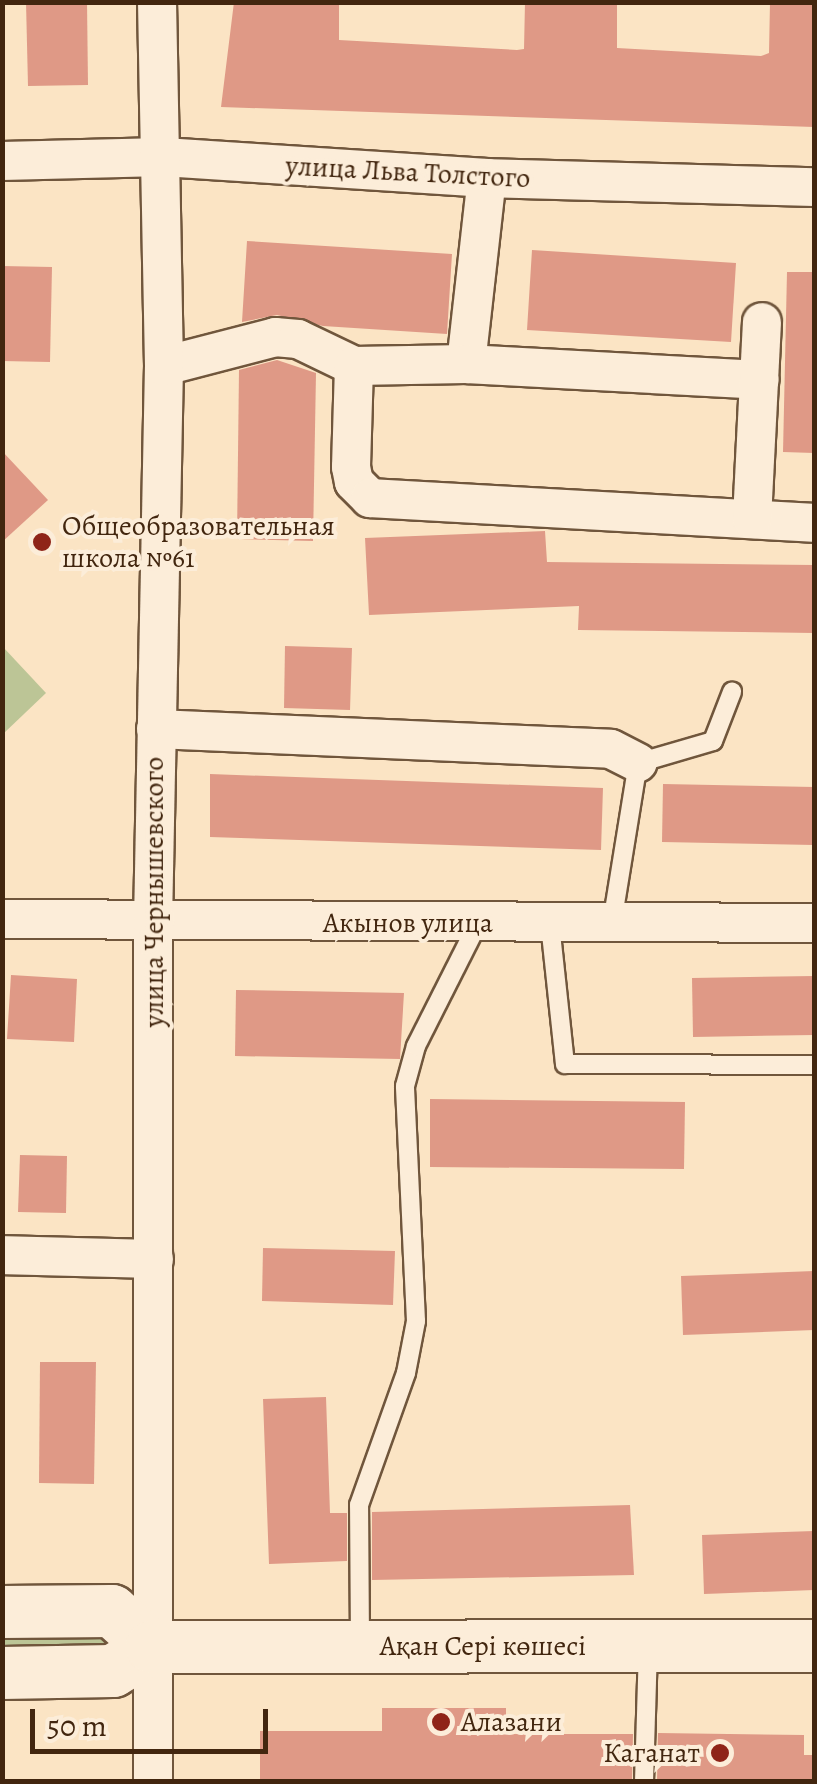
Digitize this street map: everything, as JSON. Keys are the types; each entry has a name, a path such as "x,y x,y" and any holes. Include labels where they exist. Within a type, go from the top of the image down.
{"street":[{"name":"улица Чернышевского","path":"153,1782 153,923 164,366 163,157 157,2"},
{"name":"улица Льва Толстого","path":"2,161 163,157 487,178 814,188"},
{"path":"466,364 487,178"},
{"path":"752,520 762,322"},
{"path":"164,366 274,337 298,340 354,366 466,364 760,380"},
{"path":"354,366 350,468 354,482 370,498 814,522"},
{"path":"156,729 611,749 638,763"},
{"name":"Акынов улица","path":"2,919 153,923 814,924"},
{"path":"2,1255 154,1259"},
{"path":"2,1612 112,1610 152,1646 113,1671 2,1673"},
{"name":"Ақан Сері көшесі","path":"152,1646 814,1646"}],"lane":[{"path":"612,924 638,763 714,741 732,692"},
{"path":"360,1646 359,1504 406,1373 416,1321 405,1086 416,1046 478,924"},
{"path":"550,924 566,1064 814,1065"},
{"path":"644,1782 648,1646"}],"green space":[{"path":"3,647 46,693 3,734"},
{"path":"103,1626 125,1648 3,1660 2,1627"}],"building":[{"path":"26,2 87,2 88,85 28,86"},
{"path":"234,2 339,2 339,40 517,50 524,49 525,2 617,2 617,48 761,56 769,53 770,2 814,2 814,127 221,107"},
{"path":"247,241 452,254 447,334 323,326 277,315 242,322"},
{"path":"532,250 736,263 731,342 527,330"},
{"path":"2,266 52,267 50,362 2,361"},
{"path":"787,272 814,272 814,453 783,452"},
{"path":"277,360 316,373 313,541 237,539 239,370"},
{"path":"2,451 48,500 2,542"},
{"path":"545,531 547,562 814,565 814,633 578,630 579,606 369,615 365,538"},
{"path":"285,646 352,648 350,710 284,708"},
{"path":"210,774 603,788 601,850 210,837"},
{"path":"663,784 814,787 814,845 662,842"},
{"path":"11,975 77,979 74,1042 7,1039"},
{"path":"814,976 814,1035 693,1037 692,978"},
{"path":"236,990 404,993 400,1059 235,1056"},
{"path":"430,1099 685,1102 684,1169 430,1167"},
{"path":"20,1155 67,1156 66,1213 18,1212"},
{"path":"263,1248 395,1251 393,1305 262,1301"},
{"path":"814,1271 814,1330 683,1335 681,1276"},
{"path":"40,1362 96,1362 94,1484 39,1483"},
{"path":"326,1397 330,1513 347,1513 347,1561 269,1564 263,1399"},
{"path":"630,1505 634,1575 372,1580 372,1512"},
{"path":"814,1531 814,1590 704,1594 702,1535"},
{"path":"382,1708 506,1708 506,1734 633,1734 632,1782 260,1782 260,1731 382,1731"},
{"path":"658,1733 804,1735 804,1755 814,1755 814,1782 657,1782"}],"place":[{"name":"Общеобразовательная школа №61","path":"42,542"},
{"name":"Алазани","path":"441,1722"},
{"name":"Каганат","path":"720,1753"}]}
